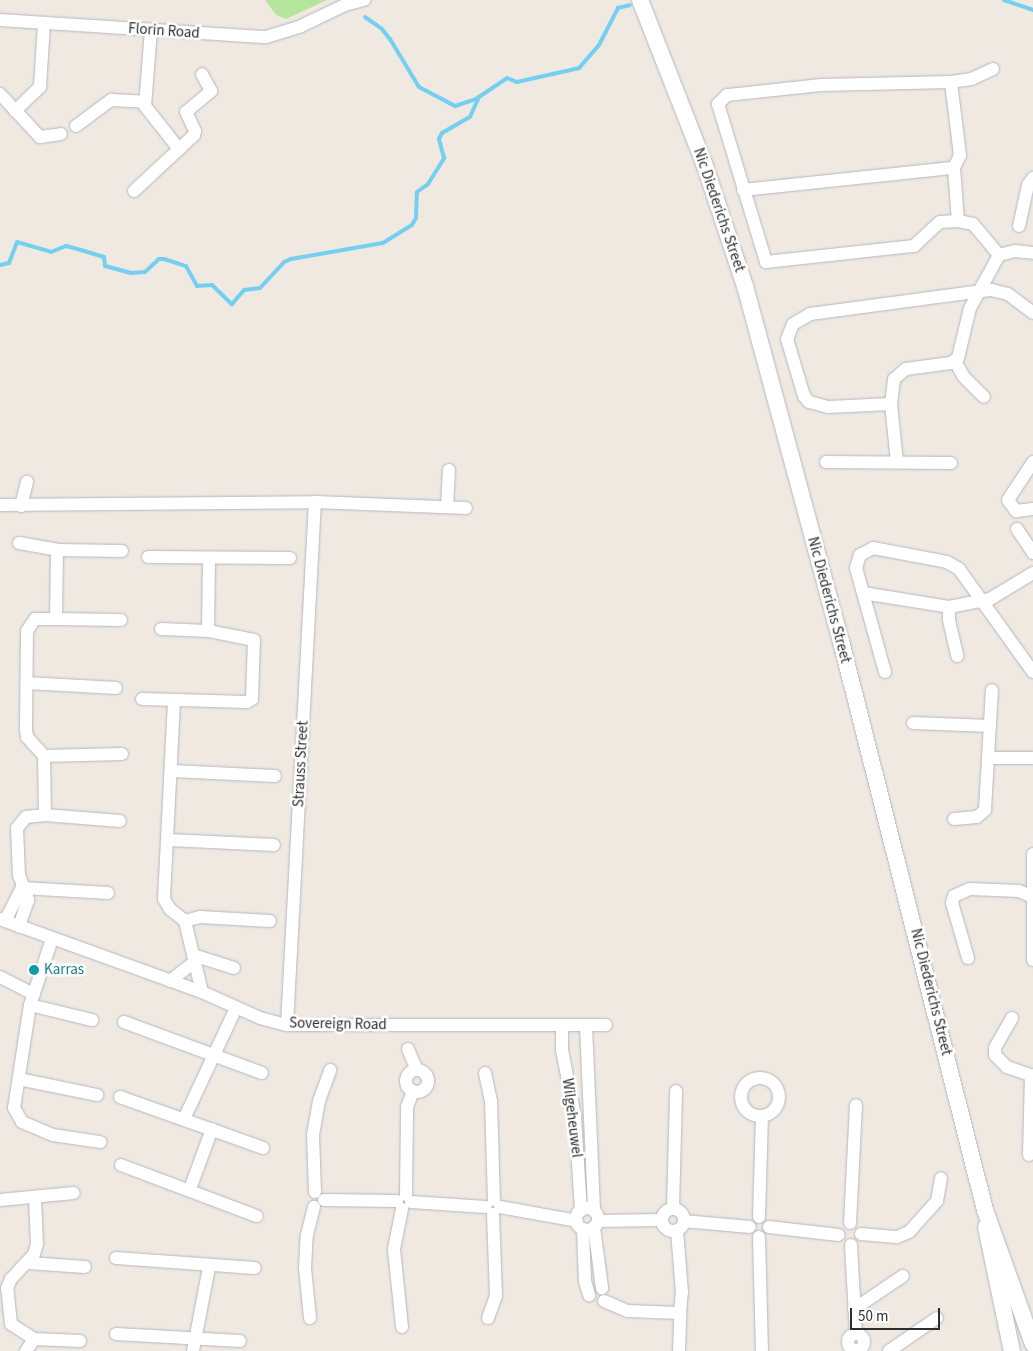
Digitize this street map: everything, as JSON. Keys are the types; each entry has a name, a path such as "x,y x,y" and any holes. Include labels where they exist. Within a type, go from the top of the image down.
{"street":[{"name":"Florin Road","path":"0,20 266,37 301,26 323,14 341,0"},
{"name":"Florin Road","path":"323,14 364,0"},
{"name":"Nic Diederichs Street","path":"640,0 704,163 745,286 844,650 985,1210 1033,1344"},
{"path":"15,111 40,87 44,23"},
{"path":"151,30 145,102 148,113 179,149"},
{"path":"993,69 972,79 951,82 821,85 722,97 718,104 764,259 769,263 914,246 940,222 958,221 973,224 999,255"},
{"path":"134,191 195,133 186,112 211,91 202,74"},
{"path":"951,82 960,155 954,168 958,221"},
{"path":"0,94 40,137 60,134"},
{"path":"76,126 111,100 145,102"},
{"path":"743,190 954,168"},
{"path":"1019,226 1028,185 1033,178"},
{"path":"955,361 963,344 967,317 999,255 1015,251 1033,253"},
{"path":"891,404 828,407 809,402 804,396 787,338 793,324 810,314 980,291 1008,294 1033,313"},
{"path":"955,361 964,377 984,397"},
{"path":"897,462 891,404 894,379 899,374 914,367 955,361"},
{"path":"826,462 951,462"},
{"path":"1033,462 1008,500 1016,511 1033,509"},
{"path":"447,507 448,470"},
{"path":"21,506 27,482"},
{"path":"0,506 315,502 466,508"},
{"name":"Strauss Street","path":"287,1025 315,502"},
{"path":"1017,529 1033,553"},
{"path":"19,543 57,550 122,551"},
{"path":"885,672 856,561 860,555 872,548 953,565 983,602 1033,672"},
{"path":"56,619 57,550"},
{"path":"148,557 290,558"},
{"path":"208,631 209,558"},
{"path":"863,593 949,606 983,602 1033,573"},
{"path":"949,606 949,620 957,656"},
{"path":"44,815 44,756 27,737 30,622 42,617 121,620"},
{"path":"142,699 247,702 252,699 254,640 208,631 161,629"},
{"path":"27,683 116,688"},
{"path":"954,819 978,817 985,810 992,690"},
{"path":"174,701 169,840 164,899 170,909 186,921 202,992"},
{"path":"913,723 990,726"},
{"path":"44,756 122,754"},
{"path":"989,758 1033,758"},
{"path":"172,771 275,776"},
{"path":"19,926 28,902 22,888 17,828 26,817 44,815 120,821"},
{"path":"169,840 274,845"},
{"path":"1033,854 1033,960"},
{"path":"22,888 108,893"},
{"path":"3,920 22,888"},
{"path":"968,958 952,903 954,896 970,889 1019,891 1033,897"},
{"path":"186,921 200,918 270,921"},
{"name":"Sovereign Road","path":"3,920 202,992 236,1008 287,1025 606,1025"},
{"path":"52,939 32,999 14,1108 22,1122 53,1135 100,1142"},
{"path":"193,958 234,968"},
{"path":"170,981 193,958"},
{"path":"0,977 32,999 92,1020"},
{"path":"184,1119 236,1008"},
{"path":"1012,1018 995,1048 995,1055 1007,1067 1032,1075 1029,1155"},
{"path":"124,1022 262,1073"},
{"name":"Wilgeheuwel","path":"562,1026 562,1050 575,1117 588,1220"},
{"name":"Wilgeheuwel","path":"586,1026 588,1220"},
{"path":"402,1327 394,1249 404,1202 407,1107 413,1091 425,1089 428,1081 425,1073 417,1070 408,1049"},
{"path":"310,1318 305,1268 307,1236 318,1200 313,1135 319,1102 330,1070"},
{"path":"485,1073 491,1101 496,1296 488,1318"},
{"path":"19,1079 97,1095"},
{"path":"673,1209 676,1091"},
{"path":"120,1097 263,1148"},
{"path":"850,1223 856,1105"},
{"path":"759,1217 762,1116"},
{"path":"190,1190 212,1129"},
{"path":"121,1165 257,1216"},
{"path":"861,1234 898,1236 909,1232 937,1201 940,1178"},
{"path":"0,1200 74,1193"},
{"path":"35,1198 37,1244 28,1263 11,1279 7,1288 10,1319 14,1328 34,1339 80,1341"},
{"path":"318,1200 493,1207 588,1220 661,1220"},
{"path":"661,1220 665,1212 673,1209 681,1213 682,1292 680,1351"},
{"name":"Nic Diederichs Street","path":"985,1210 986,1238 1012,1351"},
{"path":"759,1217 766,1220 769,1227 766,1234 759,1237 752,1234 750,1227 752,1220 759,1217"},
{"path":"588,1220 602,1288 606,1293 604,1302"},
{"path":"588,1220 584,1281 593,1303 604,1302 628,1312 680,1313"},
{"path":"661,1220 668,1231 680,1226 750,1227"},
{"path":"850,1223 858,1226 861,1234 859,1242 851,1245 843,1243 839,1235 842,1227 850,1223"},
{"path":"769,1227 839,1235"},
{"path":"759,1237 762,1351"},
{"path":"851,1245 856,1334 850,1337 855,1349"},
{"path":"116,1258 209,1267 255,1268"},
{"path":"28,1263 85,1267"},
{"path":"194,1346 209,1267"},
{"path":"854,1309 903,1276"},
{"path":"590,1295 596,1288 602,1288"},
{"path":"889,1351 937,1318"},
{"path":"116,1334 194,1346 240,1341"},
{"path":"26,1351 34,1339"}],"green space":[{"path":"265,0 327,0 286,19 276,15"}],"building":[{"name":"Karras","path":"32,966 37,967 35,974 30,972"}],"waterway":[{"path":"1004,0 1033,10"},
{"path":"365,17 381,28 390,39 419,87 455,106 476,99 507,78 517,82 579,68 599,45 618,8 630,5"},
{"path":"0,265 9,263 17,242 51,252 66,246 81,250 104,257 105,266 131,273 145,272 159,259 164,259 186,266 197,286 212,285 232,304 244,290 260,288 284,262 291,259 383,243 412,225 416,218 417,192 428,184 444,158 439,139 442,133 470,117 479,97"}],"place":[{"name":"Karras","path":"34,970"}]}
